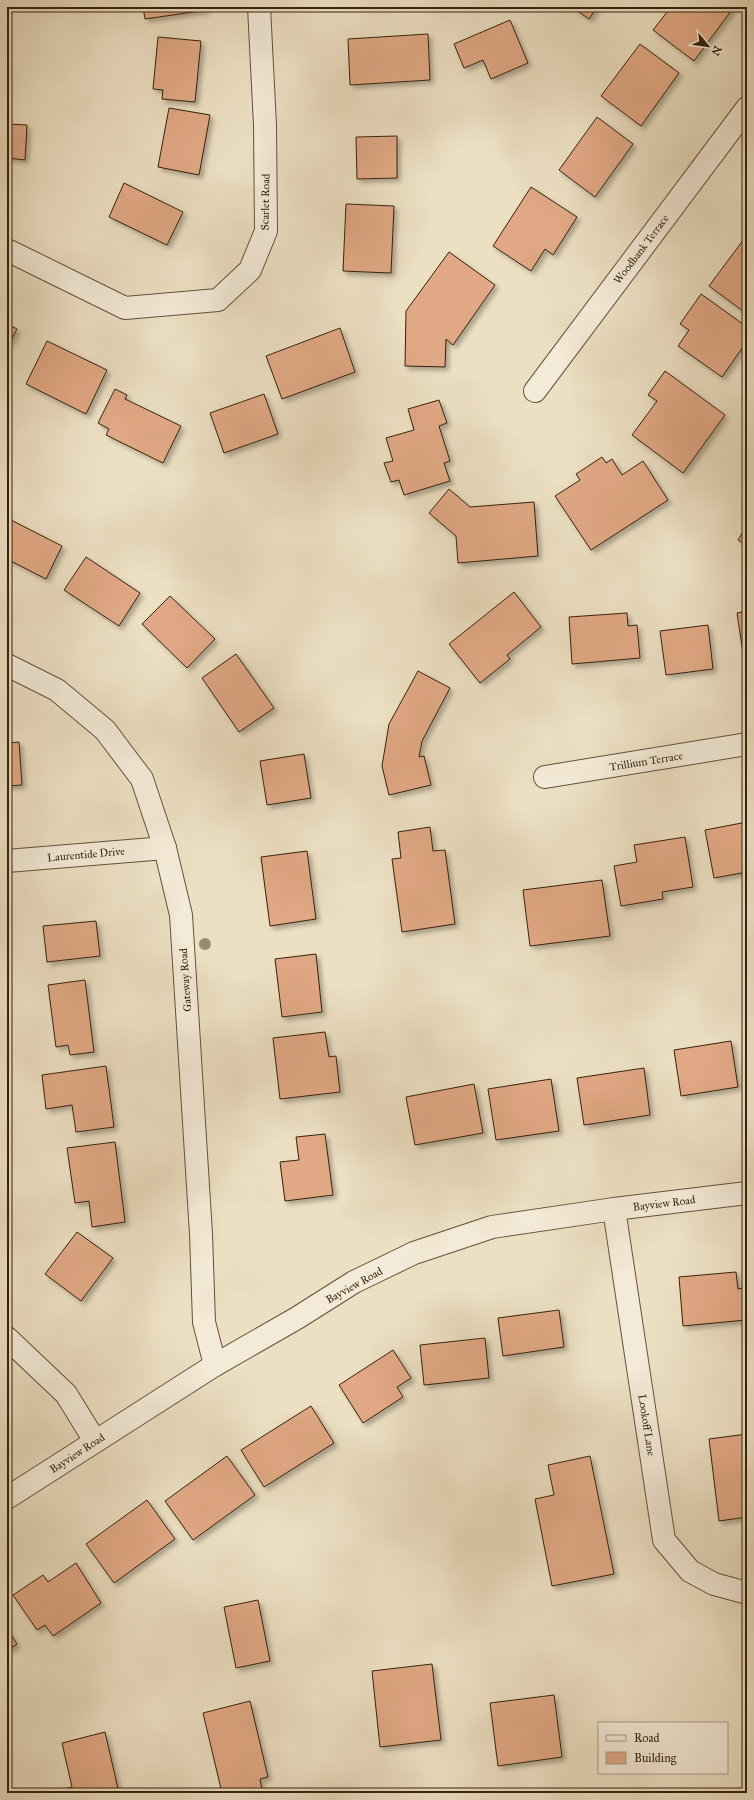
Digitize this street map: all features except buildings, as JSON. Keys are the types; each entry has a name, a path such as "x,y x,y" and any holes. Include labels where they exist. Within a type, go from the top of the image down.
{"street":[{"name":"Scarlet Road","path":"7,250 125,308 218,300 250,270 266,231 265,125 259,7"},
{"name":"Woodbank Terrace","path":"534,391 747,108"},
{"name":"Gateway Road","path":"7,665 57,690 105,730 142,779 165,848 181,915 201,1234 204,1322 215,1365"},
{"name":"Trillium Terrace","path":"545,777 747,744"},
{"name":"Laurentide Drive","path":"7,860 165,848"},
{"name":"Bayview Road","path":"7,1498 215,1365 297,1318 354,1282 414,1253 492,1227 614,1209 747,1193"},
{"name":"Lookoff Lane","path":"614,1209 664,1540 690,1571 714,1584 747,1593"},
{"path":"7,1338 66,1394 95,1442"}]}
